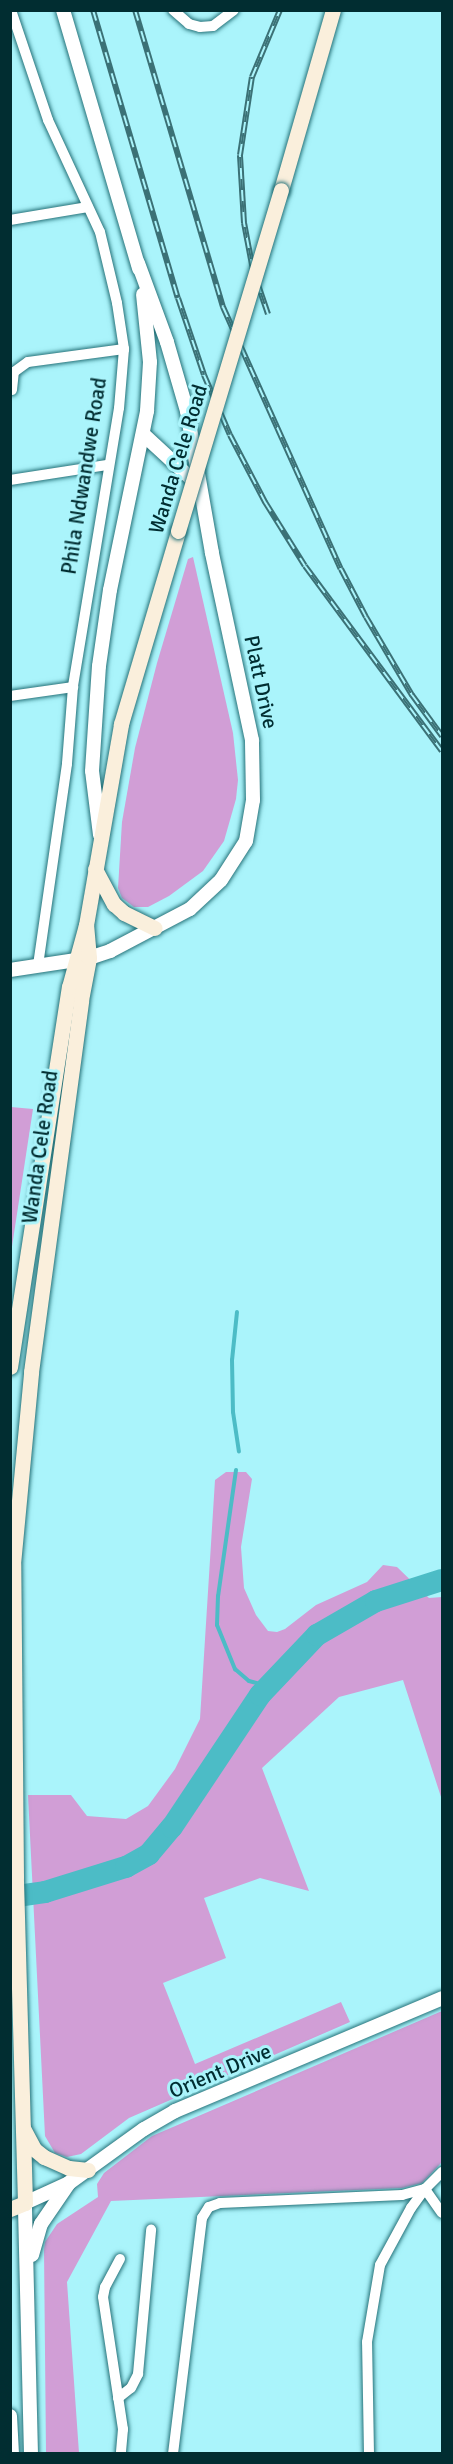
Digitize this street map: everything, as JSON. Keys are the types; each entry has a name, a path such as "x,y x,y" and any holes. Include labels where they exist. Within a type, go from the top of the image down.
{"main road":[{"name":"Wanda Cele Road","path":"10,1367 82,959 100,835 121,724 333,10"},
{"path":"95,869 114,904 124,913 155,928"},
{"name":"Wanda Cele Road","path":"18,2206 21,2123 13,1564 31,1372 81,1000 82,959"},
{"path":"21,2123 34,2149 44,2157 69,2168 88,2170"}],"street":[{"name":"Phila Ndwandwe Road","path":"11,10 48,120 100,232 117,303 124,349 119,408 107,465 73,687 67,764 38,965"},
{"name":"Phila Ndwandwe Road","path":"63,10 138,263 148,326 149,353 144,435 110,590 99,666 92,771 100,835"},
{"path":"173,10 189,24 200,27 213,27 234,10"},
{"path":"10,220 88,207"},
{"name":"Platt Drive","path":"10,970 82,959 110,951 190,909 221,880 246,841 253,800 252,740 184,399 167,342 138,263"},
{"path":"12,390 14,372 28,362 124,349"},
{"path":"144,435 200,488"},
{"path":"10,480 107,465"},
{"path":"10,696 73,687"},
{"name":"Orient Drive","path":"18,2206 69,2183 144,2129 175,2111 442,1998"},
{"path":"369,2454 367,2342 380,2265 399,2227 425,2189 442,2172"},
{"path":"28,2271 41,2224 69,2183"},
{"path":"425,2189 442,2213"},
{"path":"173,2454 202,2218 209,2207 220,2203 402,2195 425,2189"},
{"name":"Wanda Cele Road","path":"18,2206 28,2271 31,2454"},
{"path":"118,2398 130,2388 138,2374 151,2230"},
{"path":"120,2259 105,2287 104,2297 123,2429 121,2454"},
{"path":"10,2416 12,2454"}],"shaded area":[{"path":"193,557 233,733 238,780 236,799 224,841 203,871 169,896 148,907 134,907 122,898 118,888 122,822 135,748 157,663 188,559"},
{"path":"10,1107 33,1109 11,1253"},
{"path":"226,1472 246,1472 252,1479 241,1547 244,1588 256,1615 268,1631 277,1632 285,1629 316,1605 367,1582 383,1565 397,1567 429,1598 442,1597 442,1800 403,1680 339,1697 262,1768 309,1891 260,1878 204,1898 226,1958 163,1983 195,2064 341,2002 350,2022 129,2118 81,2154 67,2157 55,2153 45,2136 28,1795 71,1795 87,1816 126,1819 148,1806 175,1769 200,1719 215,1480"},
{"path":"442,2011 442,2162 422,2183 402,2188 111,2201 67,2282 79,2453 46,2453 44,2250 45,2242 57,2224 98,2197 97,2184 104,2173 152,2136"}],"waterway":[{"path":"237,1312 232,1360 233,1412 239,1452"},
{"path":"236,1470 218,1596 217,1625 235,1669 249,1681 268,1686"},
{"path":"10,1897 45,1892 126,1867 149,1854 172,1827 260,1695 317,1635 376,1601 442,1580"}],"railway":[{"path":"93,10 178,298 204,375 230,435 265,502 305,566 442,751"},
{"path":"135,10 223,307 341,569 412,695 442,736"},
{"path":"268,314 253,270 244,223 240,155 252,77 280,10"}]}
